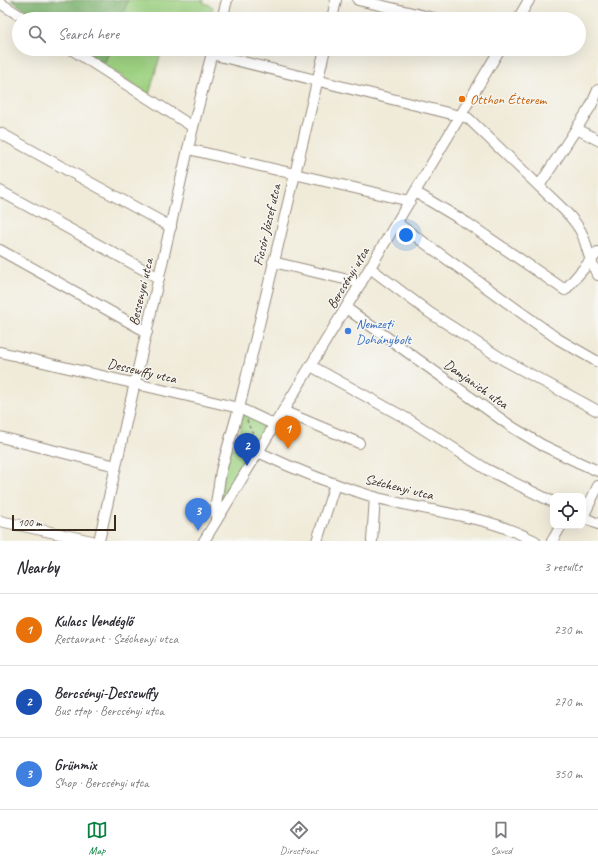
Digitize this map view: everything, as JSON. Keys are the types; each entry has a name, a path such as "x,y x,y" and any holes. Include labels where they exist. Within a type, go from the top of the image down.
{"street":[{"path":"224,12 227,0"},
{"path":"333,12 336,0"},
{"path":"358,0 409,12"},
{"path":"522,12 529,0"},
{"path":"0,3 14,12"},
{"path":"82,56 193,127"},
{"name":"Bessenyei utca","path":"99,541 193,127 211,56"},
{"path":"227,56 318,81 468,118 539,186 576,224 583,235 590,261 598,275"},
{"name":"Ficsór József utca","path":"238,411 323,56"},
{"name":"Bercsényi utca","path":"204,541 346,308 496,56"},
{"path":"539,186 577,129 595,108 598,90"},
{"path":"577,129 598,140"},
{"path":"0,133 171,227"},
{"path":"188,150 294,174 412,197 467,223 565,290 598,252"},
{"path":"0,191 159,278"},
{"path":"397,223 558,339 598,362"},
{"path":"0,250 147,332"},
{"path":"273,262 361,283"},
{"path":"370,268 430,313 504,360 598,411"},
{"name":"Damjanich utca","path":"346,308 512,427 542,445 598,470"},
{"name":"Dessewffy utca","path":"0,352 135,384 238,411 275,425"},
{"path":"311,366 411,421 486,469 550,501"},
{"name":"Bercsényi utca","path":"216,521 216,504 221,471 238,411"},
{"path":"284,411 359,443"},
{"path":"0,437 116,466"},
{"name":"Széchenyi utca","path":"258,452 300,472 375,497 486,522 514,531 535,541"},
{"path":"317,541 336,484"},
{"path":"586,511 598,486"},
{"path":"372,541 375,497"},
{"path":"586,518 598,524"},
{"path":"0,521 92,541"},
{"path":"552,541 559,529"}],"path":[{"path":"238,411 246,419 256,438 264,443"}],"green space":[{"path":"11,0 128,0 124,12 28,12"},
{"path":"128,0 204,0 203,2 213,7 211,12 124,12"},
{"path":"92,56 107,56 104,64"},
{"path":"107,56 160,56 149,95 104,64"},
{"path":"239,408 275,425 216,512 228,447 234,449 241,425 235,423"}],"place":[{"name":"Otthon Étterem","path":"462,99"},
{"name":"Nemzeti Dohánybolt","path":"348,331"},
{"name":"Kulacs Vendéglő","path":"288,449"},
{"name":"Bercsényi-Dessewffy","path":"247,466"},
{"name":"Grünmix","path":"198,531"}]}
